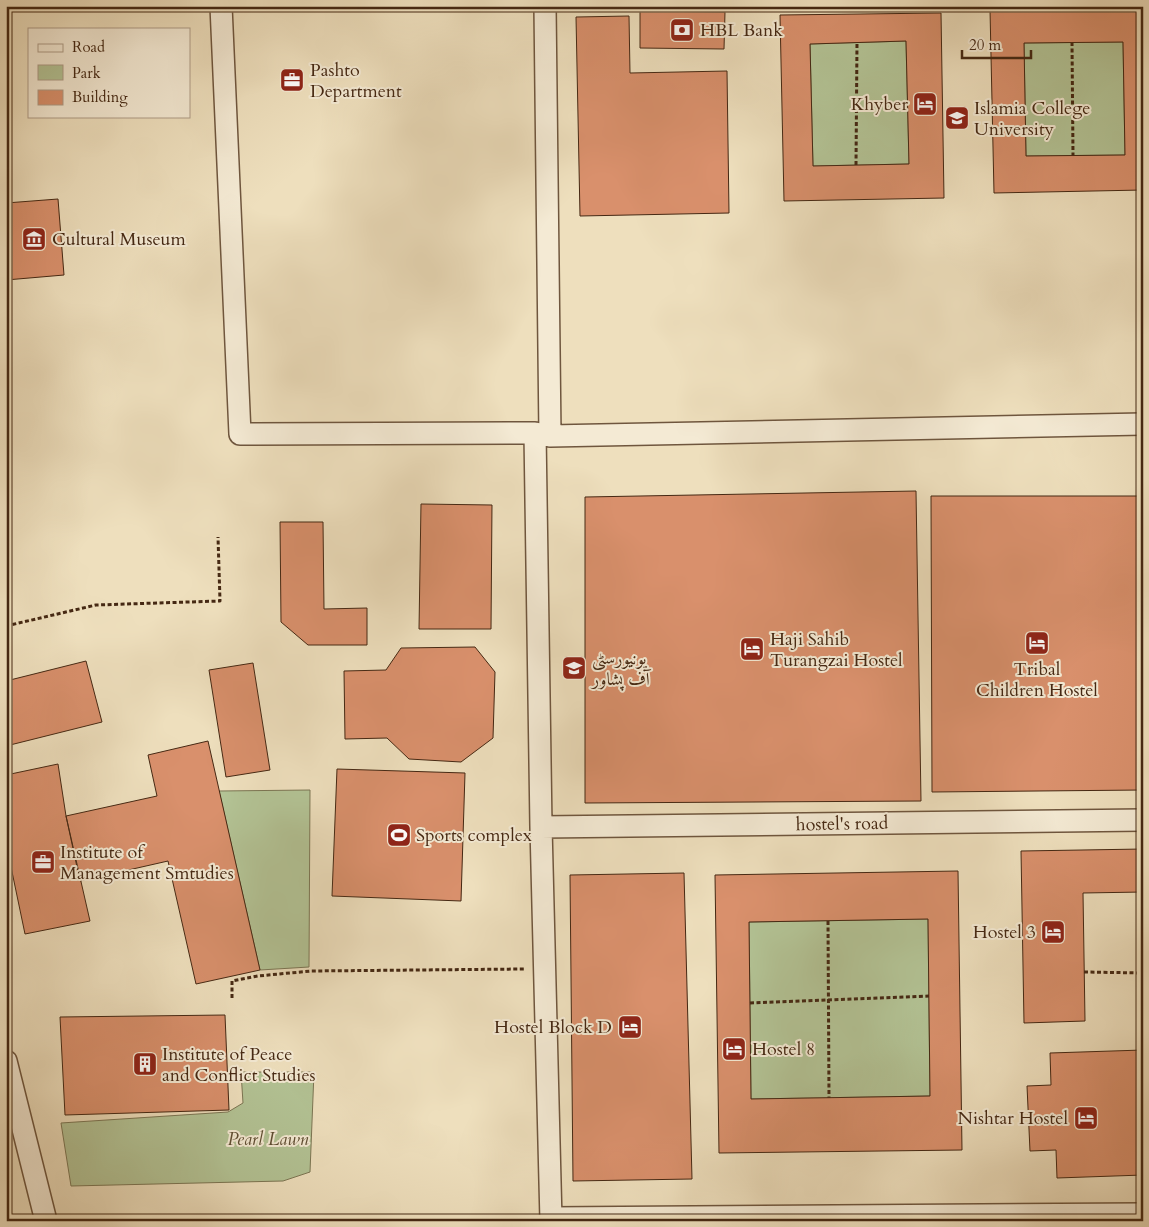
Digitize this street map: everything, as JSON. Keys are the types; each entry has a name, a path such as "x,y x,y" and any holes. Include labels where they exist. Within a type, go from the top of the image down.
{"street":[{"path":"221,6 240,434 542,435 1143,424"},
{"path":"545,6 541,827 551,1219 1143,1214"},
{"name":"hostel's road","path":"541,827 1143,820"},
{"path":"6,1061 46,1221"}],"path":[{"path":"856,42 856,165"},
{"path":"1072,42 1074,155"},
{"path":"6,626 96,605 220,601 218,537"},
{"path":"828,921 829,1098"},
{"path":"232,998 232,981 258,976 311,972 545,968"},
{"path":"1084,972 1143,973"},
{"path":"750,1002 929,996"}],"green space":[{"path":"906,41 909,164 813,166 810,44"},
{"path":"1123,42 1125,155 1026,156 1024,43"},
{"path":"310,790 309,967 260,970 219,791"},
{"path":"928,919 930,1096 751,1099 749,922"},
{"name":"Pearl Lawn","path":"241,1072 314,1072 310,1172 283,1181 71,1186 61,1123 228,1112 243,1103"}],"building":[{"path":"1143,8 1143,190 994,193 990,10","holes":["1123,42 1125,155 1026,156 1024,43"]},
{"name":"HBL Bank","path":"640,11 725,12 724,49 640,48"},
{"name":"Khyber","path":"941,13 944,198 784,201 780,15","holes":["906,41 909,164 813,166 810,44"]},
{"path":"629,16 630,73 727,71 729,213 580,216 576,17"},
{"name":"Cultural Museum","path":"58,199 64,275 6,280 6,203"},
{"name":"Haji Sahib Turangzai Hostel","path":"916,491 921,801 585,803 585,497"},
{"name":"Tribal Children Hostel","path":"931,496 1143,496 1143,790 932,792"},
{"path":"421,504 492,505 491,629 419,629"},
{"path":"280,522 323,522 324,609 367,608 367,645 308,645 281,622"},
{"path":"475,647 495,672 493,738 461,762 409,759 387,738 345,739 344,671 386,670 401,648"},
{"path":"86,661 102,722 6,746 6,681"},
{"path":"253,663 270,770 226,777 209,670"},
{"path":"208,741 260,970 196,984 168,861 80,881 66,816 157,796 148,755"},
{"name":"Institute of Management Smtudies","path":"58,764 66,816 90,921 25,934 6,843 6,775"},
{"name":"Sports complex","path":"337,769 465,773 461,901 332,896"},
{"name":"Hostel 3","path":"1143,849 1143,892 1083,893 1085,1021 1024,1023 1021,851"},
{"name":"Hostel 8","path":"958,871 962,1150 719,1153 715,875","holes":["928,919 930,1096 751,1099 749,922"]},
{"name":"Hostel Block D","path":"684,873 692,1179 573,1181 570,875"},
{"name":"Institute of Peace and Conflict Studies","path":"225,1015 229,1110 65,1115 60,1017"},
{"name":"Nishtar Hostel","path":"1143,1050 1143,1175 1057,1178 1056,1150 1030,1151 1027,1086 1051,1085 1050,1053"}],"place":[{"name":"HBL Bank","path":"682,30"},
{"name":"Pashto Department","path":"292,80"},
{"name":"Khyber","path":"925,104"},
{"name":"Islamia College University","path":"957,118"},
{"name":"Cultural Museum","path":"34,239"},
{"name":"Tribal Children Hostel","path":"1037,643"},
{"name":"Haji Sahib Turangzai Hostel","path":"752,649"},
{"name":"یونیورسٹی آف پشاور","path":"574,668"},
{"name":"Sports complex","path":"399,835"},
{"name":"Institute of Management Smtudies","path":"43,862"},
{"name":"Hostel 3","path":"1053,932"},
{"name":"Hostel Block D","path":"630,1027"},
{"name":"Hostel 8","path":"734,1049"},
{"name":"Institute of Peace and Conflict Studies","path":"145,1064"},
{"name":"Nishtar Hostel","path":"1086,1118"}]}
